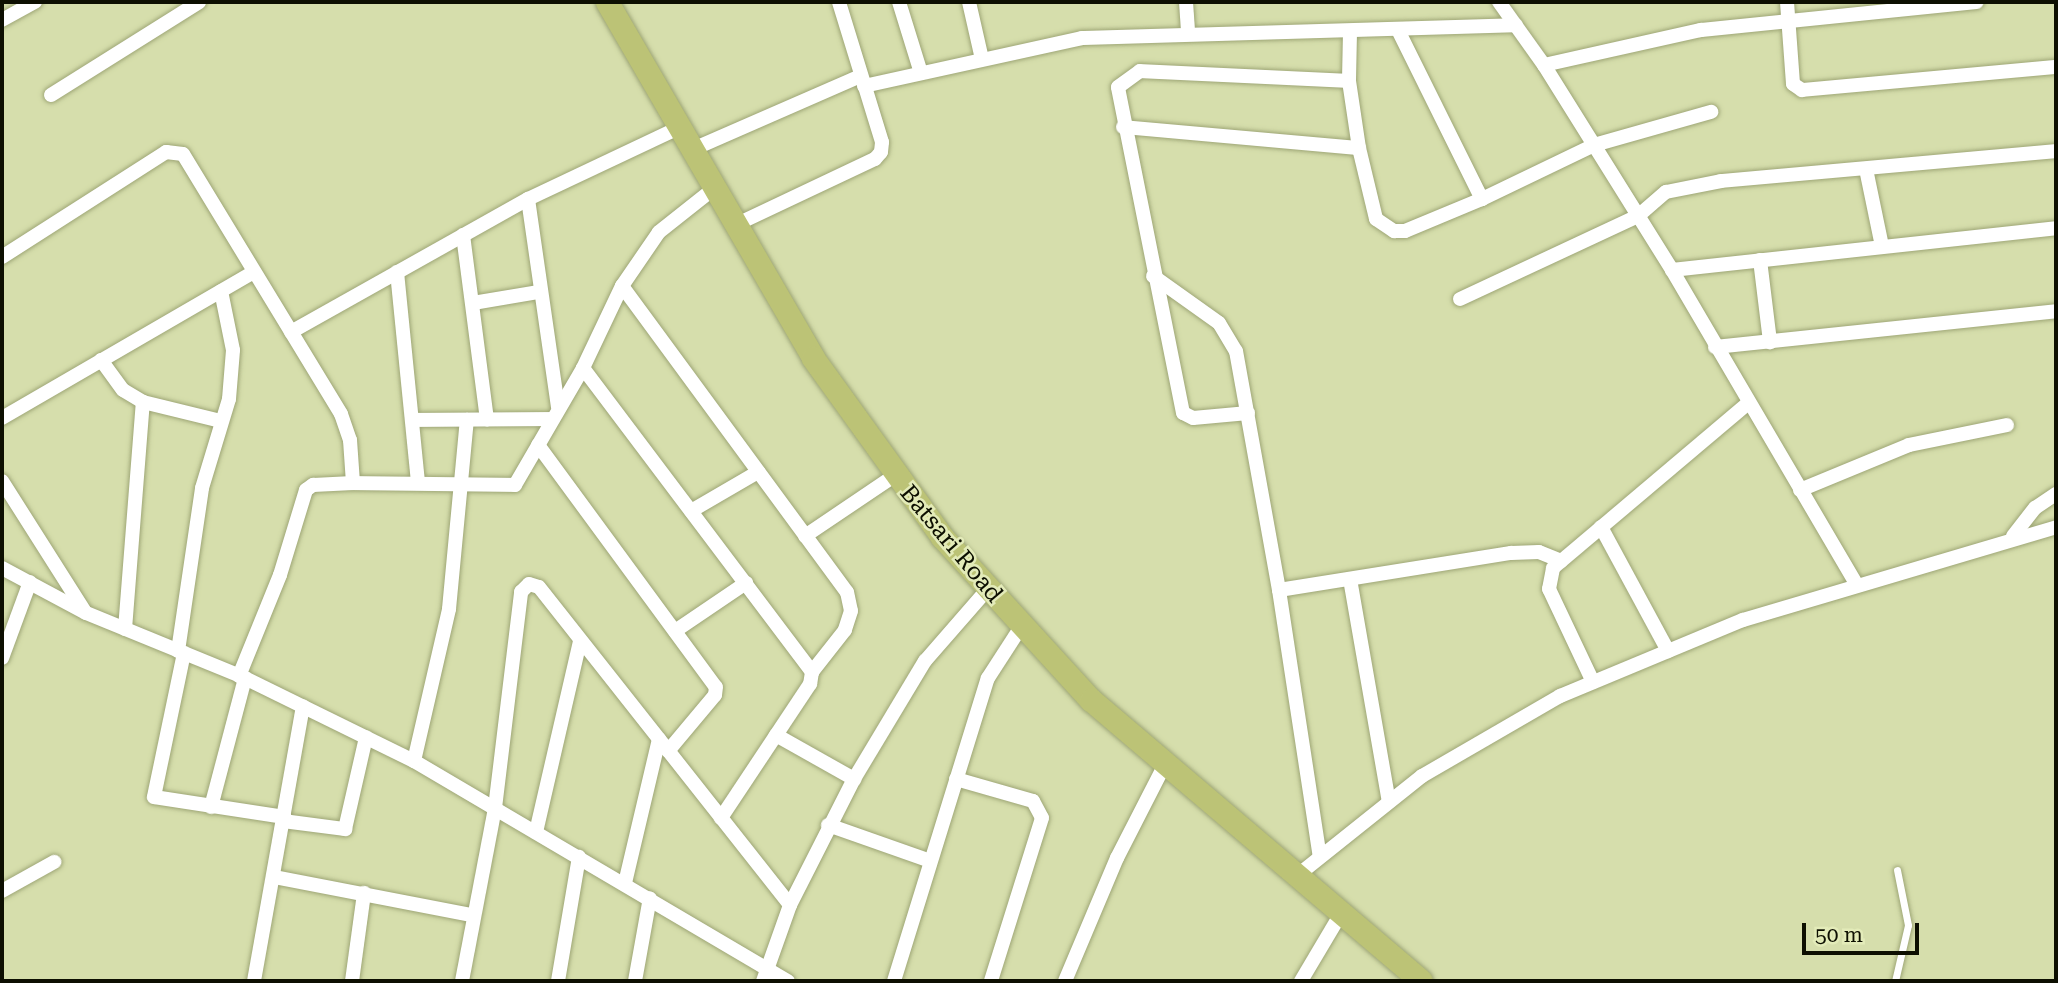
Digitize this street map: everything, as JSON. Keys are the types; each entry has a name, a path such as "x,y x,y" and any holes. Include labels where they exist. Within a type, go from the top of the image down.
{"main road":[{"name":"Batsari Road","path":"607,2 712,190 813,358 894,476 987,590 1091,700 1421,981"}],"street":[{"path":"2,20 35,2"},
{"path":"51,95 199,2"},
{"path":"733,226 875,159 882,142 839,2"},
{"path":"899,2 922,73"},
{"path":"969,2 982,59"},
{"path":"1186,2 1188,33"},
{"path":"1499,2 1544,65 1672,270 1857,585"},
{"path":"1787,2 1793,84 1802,90 2056,67"},
{"path":"1544,65 1700,30 1882,6 1976,2"},
{"path":"691,150 862,81 922,73 1082,38 1516,25"},
{"path":"1398,30 1482,200"},
{"path":"1350,32 1349,81 1359,148 1376,219 1382,227 1405,231 1482,200 1594,145 1711,112"},
{"path":"1248,412 1193,418 1183,413 1122,127 1118,87 1140,71 1349,81"},
{"path":"1122,127 1359,148"},
{"path":"291,332 527,199 677,128"},
{"path":"1460,299 1638,216 1667,192 2056,150"},
{"path":"2,257 175,151 183,155 252,273 341,414 350,440 353,483"},
{"path":"1866,169 1882,246"},
{"path":"211,807 242,677 306,490 313,485 353,483 515,485 554,413 583,368 622,286 659,232 712,190"},
{"path":"527,199 554,413"},
{"path":"1672,270 2056,228"},
{"path":"463,235 487,419"},
{"path":"1760,260 1770,342"},
{"path":"397,272 418,483"},
{"path":"2,418 252,273"},
{"path":"1153,276 1219,323 1236,351 1279,590 1320,857"},
{"path":"622,286 847,592 851,611 845,630 813,672 810,684 721,818"},
{"path":"221,291 233,350 229,399 202,488 181,652 152,791 159,800 345,829 366,737"},
{"path":"473,303 539,292"},
{"path":"1715,346 2056,311"},
{"path":"101,360 123,390 143,401 221,421"},
{"path":"583,368 813,672"},
{"path":"125,629 143,401"},
{"path":"1592,682 1549,589 1553,568 1748,402"},
{"path":"412,420 467,420 554,413"},
{"path":"414,761 444,642 458,485 467,420"},
{"path":"1800,490 1909,445 2007,425"},
{"path":"538,445 717,691 668,751"},
{"path":"691,511 758,472"},
{"path":"805,536 894,476"},
{"path":"2,481 86,613"},
{"path":"2012,537 2035,508 2056,494"},
{"path":"1601,527 1668,651"},
{"path":"1298,875 1422,776 1560,696 1744,620 2012,537 2056,527"},
{"path":"1279,590 1511,553 1539,552 1561,561"},
{"path":"2,568 86,613 242,677 414,761 650,898 765,974 788,981"},
{"path":"1350,579 1389,802"},
{"path":"2,658 30,583"},
{"path":"675,631 746,583"},
{"path":"461,981 471,915 495,808 521,592 529,584 539,587 790,905"},
{"path":"765,974 790,905 828,825 854,779 925,661 987,590"},
{"path":"894,981 988,678 1021,627"},
{"path":"536,832 580,642"},
{"path":"254,981 303,706"},
{"path":"776,735 854,779"},
{"path":"625,883 659,738"},
{"path":"1065,981 1117,858 1165,764"},
{"path":"957,779 1033,801 1042,818 991,981"},
{"path":"828,825 930,861"},
{"path":"558,981 579,857"},
{"path":"2,891 54,862"},
{"path":"274,877 471,915"},
{"path":"352,981 363,893"},
{"path":"635,981 650,898"},
{"path":"1301,981 1342,912"}],"lane":[{"path":"1895,981 1902,969 1908,925 1897,870"}]}
